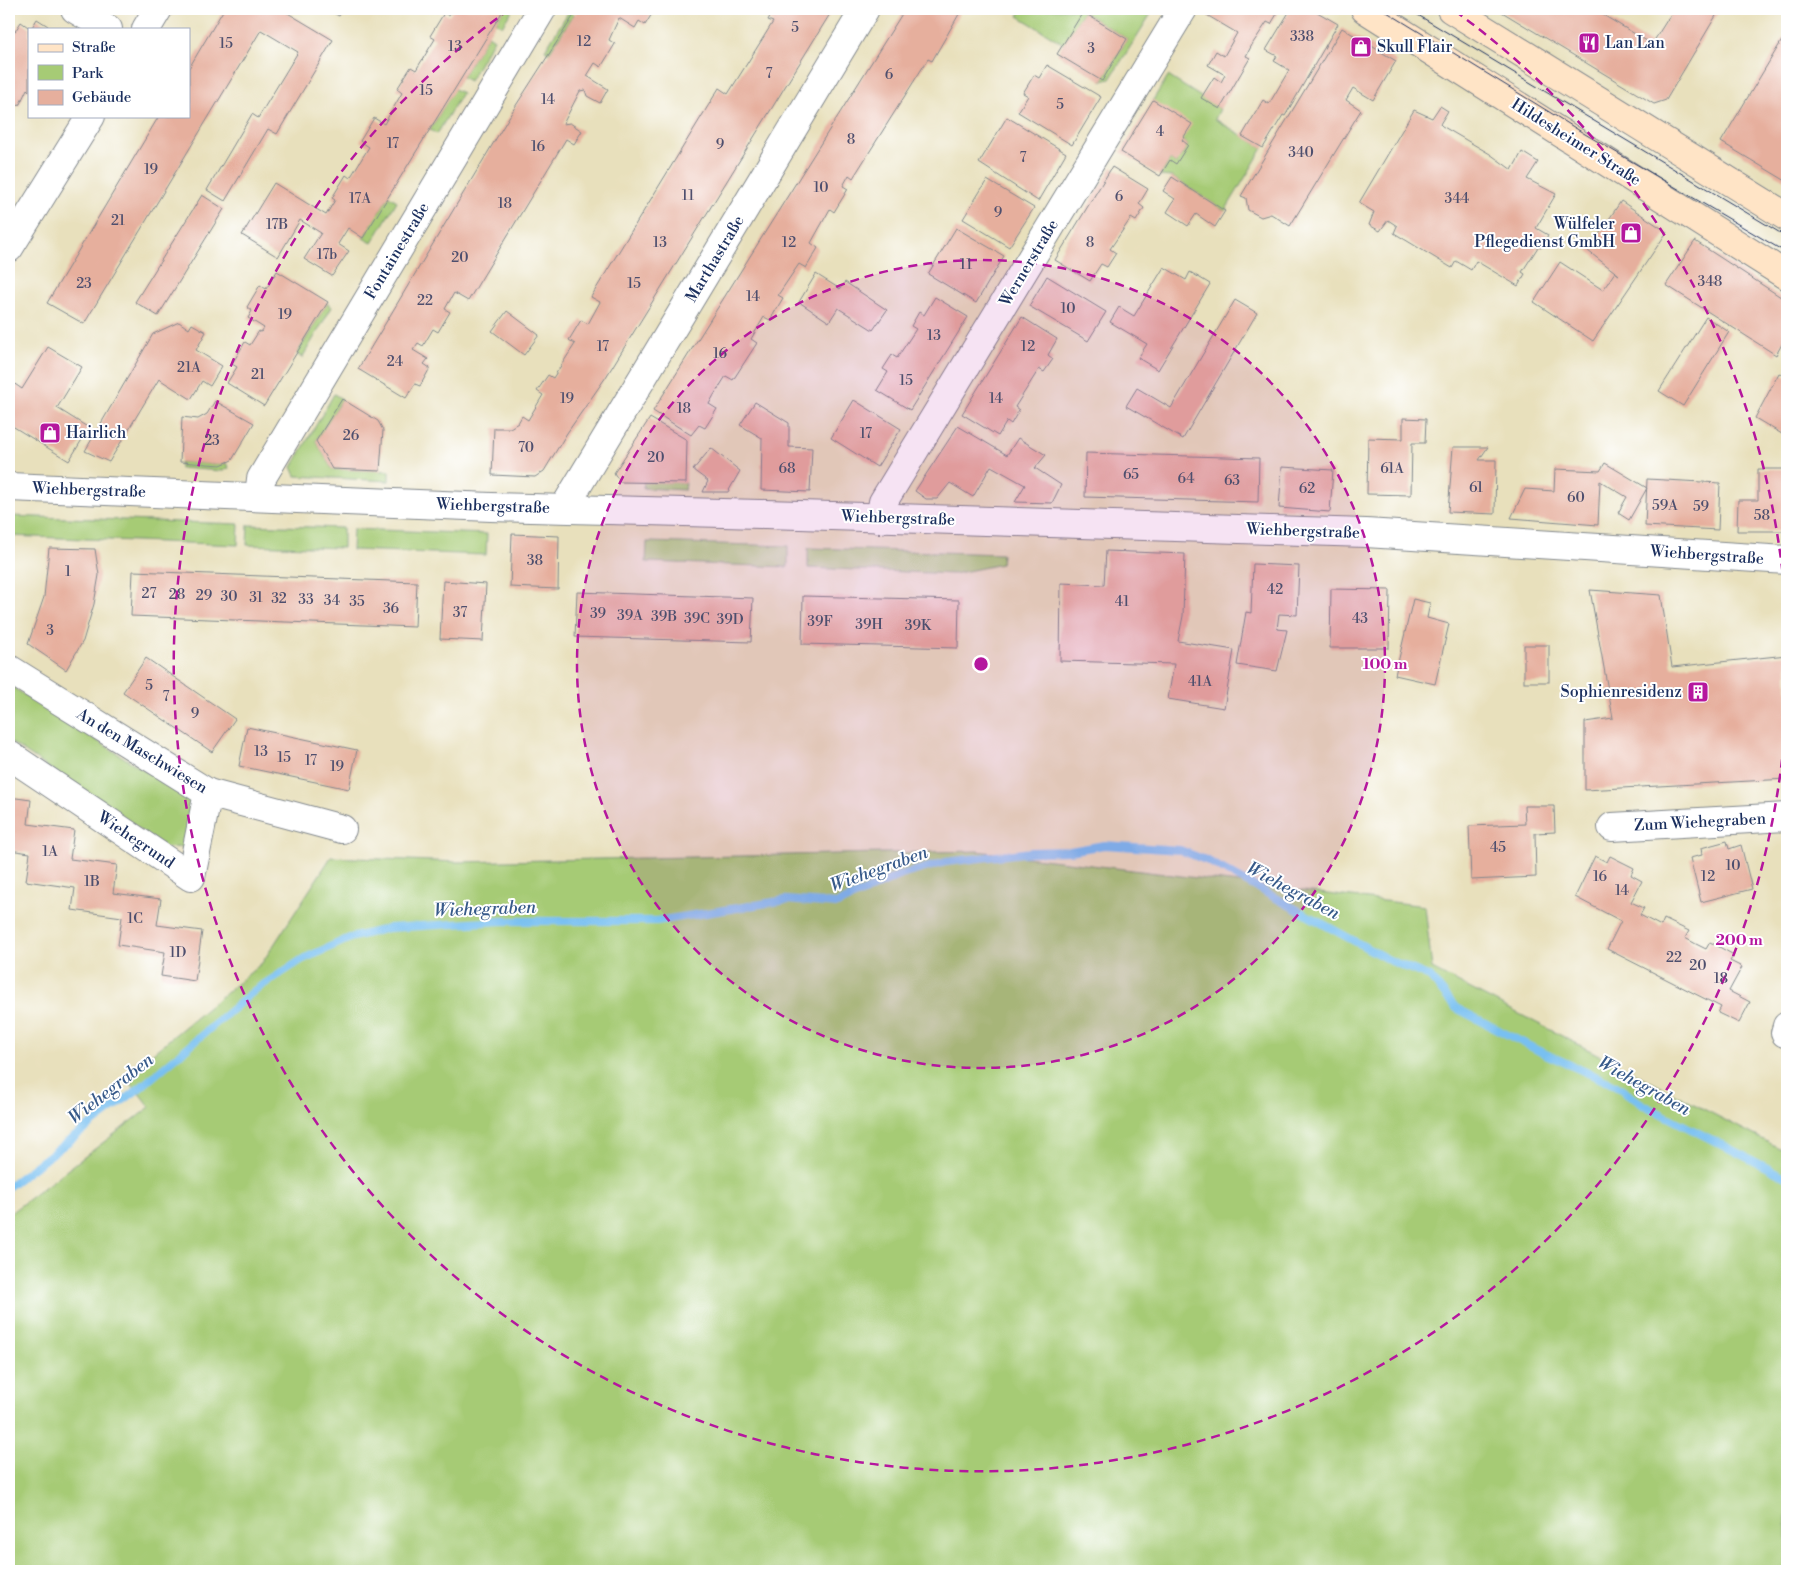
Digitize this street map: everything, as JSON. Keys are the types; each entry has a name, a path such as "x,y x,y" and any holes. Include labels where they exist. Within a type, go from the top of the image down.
{"main road":[{"name":"Hildesheimer Straße","path":"1365,9 1787,276"},
{"path":"1451,9 1787,217"}],"street":[{"path":"75,9 106,28"},
{"path":"147,28 158,9"},
{"name":"Fontainestraße","path":"259,496 261,479 542,9"},
{"name":"Marthastraße","path":"564,508 865,9"},
{"name":"Wernerstraße","path":"880,519 883,502 1183,9"},
{"path":"9,248 90,118"},
{"name":"Wiehbergstraße","path":"9,487 259,496 491,508 564,508 1366,533 1787,560"},
{"name":"An den Maschwiesen","path":"9,669 208,793 342,829"},
{"name":"Wiehegrund","path":"9,755 191,877 208,793"},
{"name":"Zum Wiehegraben","path":"1612,826 1787,817"}],"green space":[{"path":"504,9 513,9 502,26 496,22"},
{"path":"1022,9 1154,9 1110,79 1102,81 1127,39 1083,12 1064,44 1018,16"},
{"path":"569,11 574,14 549,53 545,50"},
{"path":"488,35 494,39 469,81 462,77"},
{"path":"1168,76 1220,109 1215,119 1263,148 1225,211 1172,177 1160,176 1170,160 1176,164 1188,145 1182,140 1153,100"},
{"path":"454,89 462,93 437,134 430,130"},
{"path":"389,196 397,201 372,243 363,238"},
{"path":"327,303 332,307 302,358 297,354"},
{"path":"334,394 342,399 316,441 332,469 389,471 389,481 296,476 292,467"},
{"path":"180,462 221,465 226,463 229,468 223,471 180,468"},
{"path":"644,481 686,483 685,490 643,488"},
{"path":"9,516 239,524 238,545 9,536"},
{"path":"248,525 343,528 343,548 247,545"},
{"path":"353,529 487,534 486,555 352,550"},
{"path":"647,542 788,546 788,567 646,562"},
{"path":"808,548 1002,554 1001,564 953,574 808,568"},
{"path":"9,685 196,803 184,847 166,848 9,741"},
{"path":"977,851 1425,906 1432,969 1787,1152 1787,1571 9,1571 9,1214 150,1107 125,1076 262,963 331,857 458,862"}],"building":[{"path":"224,9 281,9 333,40 277,134 268,129 225,201 207,190 252,114 258,118 298,52 261,30 84,324 47,303 158,118 190,118 190,66"},
{"path":"326,9 344,9 339,16"},
{"path":"454,9 504,9 363,238 348,228 338,244 349,251 332,276 304,259 321,233 300,220 278,257 242,235 274,183 326,215 335,200 332,198 346,175 350,178 369,147 360,141 374,118 384,124 402,93 397,89 411,67 416,70 435,39 430,36 444,13 449,16"},
{"path":"578,9 655,9 645,25 639,21 635,28 619,18 609,40 615,44 601,67 595,63 587,76 608,89 600,103 587,96 585,90 580,91 563,124 570,123 582,131 574,144 566,139 468,301 454,293 445,309 450,312 438,332 433,329 423,346 418,343 413,350 428,359 424,364 430,368 420,386 415,384 406,398 358,369 515,107"},
{"path":"774,9 833,9 606,377 567,433 544,471 535,477 492,475 494,428 510,428 518,423 522,416 528,420 543,395 537,391 548,375 553,378 575,344 569,340 581,320 588,324 600,302 591,297 719,88 728,94 773,22 768,20"},
{"path":"905,9 962,9 932,61 928,59 853,178 849,175 843,186 848,189 834,212 830,209 811,243 818,248 806,268 799,264 778,295 783,298 770,320 764,317 751,339 757,343 733,380 726,376 714,395 709,404 717,409 705,428 699,425 691,435 653,411"},
{"path":"1208,9 1280,9 1271,24 1267,22 1253,43 1246,56 1250,58 1220,109 1201,98 1214,77 1221,82 1225,75 1208,65 1216,51 1224,56 1237,33 1205,14"},
{"path":"1291,9 1312,9 1338,24 1285,116 1283,115 1263,148 1242,136 1263,100 1269,104 1289,70 1274,61 1277,56 1266,50"},
{"path":"1497,9 1593,9 1652,44 1674,9 1720,9 1666,100 1654,104"},
{"path":"1083,12 1127,39 1102,81 1057,54"},
{"path":"37,19 48,26 47,28 32,28"},
{"path":"21,22 30,28 28,28 28,90 19,106 17,104 9,118 9,30 14,33"},
{"path":"1342,28 1396,61 1373,100 1353,88 1346,100 1361,110 1290,226 1271,214 1261,217 1248,210 1246,198 1241,196"},
{"path":"1787,32 1787,178 1786,181 1721,142"},
{"path":"1047,65 1101,97 1072,145 1018,112 1028,96 1023,93 1034,75 1039,78"},
{"path":"1153,100 1192,124 1182,140 1188,145 1176,164 1170,160 1160,176 1121,152"},
{"path":"1440,106 1448,111 1440,124 1442,126 1490,154 1512,170 1522,152 1538,162 1527,179 1556,194 1536,228 1548,235 1541,248 1538,247 1522,272 1525,274 1518,286 1476,261 1471,270 1456,261 1452,268 1394,233 1397,226 1388,220 1380,231 1369,225 1374,212 1359,203 1414,110 1432,118"},
{"path":"1007,117 1066,153 1038,201 979,163"},
{"path":"1112,167 1148,189 1139,204 1144,208 1136,221 1131,218 1110,249 1116,253 1107,267 1101,264 1090,281 1055,260"},
{"path":"1172,177 1225,211 1215,227 1196,214 1188,226 1167,212 1175,199 1163,191"},
{"path":"987,180 1034,208 1009,247 963,219"},
{"path":"202,195 224,209 158,316 135,302"},
{"path":"1621,201 1667,232 1593,341 1534,302 1560,262 1603,290 1615,272 1619,275 1588,251"},
{"path":"956,228 1004,256 976,303 928,274"},
{"path":"1695,241 1787,301 1787,335 1776,355 1666,285"},
{"path":"1164,267 1186,280 1190,272 1210,284 1158,370 1138,358 1147,344 1110,322 1119,307 1134,316"},
{"path":"277,271 328,302 264,406 227,383 237,367 232,364 245,342 250,345 259,331 261,332 264,328 248,318 252,311 247,307 260,285 266,289"},
{"path":"816,274 840,289 845,282 887,310 873,330 838,308 829,322 799,302"},
{"path":"1047,276 1106,312 1088,341 1029,306"},
{"path":"935,297 968,317 910,410 877,390 888,372 883,369 892,355 897,358 916,329 911,326 919,312 924,315"},
{"path":"1235,300 1257,313 1183,439 1126,406 1137,388 1171,408"},
{"path":"507,311 539,335 524,355 492,331"},
{"path":"1022,317 1057,339 1048,355 1053,359 1044,372 1039,369 1015,407 1019,410 1011,424 1007,421 998,436 962,414"},
{"path":"1706,317 1729,332 1683,406 1659,391"},
{"path":"179,322 189,329 192,324 206,332 196,350 222,366 210,386 202,381 191,399 159,379 109,462 85,451 153,334"},
{"path":"48,347 82,367 57,408 89,428 69,461 9,424 9,380 22,389"},
{"path":"1779,373 1787,377 1787,437 1755,418"},
{"path":"342,399 378,421 383,430 380,471 332,469 316,441"},
{"path":"854,400 901,429 877,467 831,438"},
{"path":"215,401 254,423 232,460 221,465 180,462 182,417 198,419 207,414"},
{"path":"755,402 789,423 789,447 812,448 810,492 761,490 762,438 740,425"},
{"path":"650,418 687,440 686,483 620,482 614,473"},
{"path":"1403,418 1426,419 1425,443 1412,443 1411,495 1367,494 1368,438 1403,439"},
{"path":"958,426 1007,455 1018,438 1046,455 1035,468 1061,485 1052,503 1015,502 1025,485 991,466 973,497 950,483 937,499 926,499 915,491"},
{"path":"1453,447 1488,447 1479,460 1496,460 1495,514 1448,512"},
{"path":"711,448 740,471 728,492 703,492 708,481 693,470"},
{"path":"1086,453 1259,458 1258,502 1085,497"},
{"path":"1605,463 1647,488 1629,520 1618,513 1627,497 1600,481 1598,525 1511,518 1525,489 1554,491 1555,469 1600,471"},
{"path":"1282,467 1333,470 1330,512 1279,508"},
{"path":"1758,469 1787,469 1787,531 1737,531 1738,500 1758,500"},
{"path":"1647,479 1720,483 1718,530 1645,526"},
{"path":"512,534 559,536 558,589 510,587"},
{"path":"49,548 95,549 99,575 94,604 83,641 66,670 28,644 44,597"},
{"path":"1106,551 1185,554 1183,616 1178,641 1234,650 1224,708 1168,699 1174,664 1060,661 1061,583 1104,585"},
{"path":"1253,564 1299,566 1297,615 1279,614 1277,629 1287,630 1277,671 1237,665 1246,612 1251,613"},
{"path":"133,571 417,582 415,627 131,616"},
{"path":"443,581 486,584 483,641 440,639"},
{"path":"1331,589 1390,590 1389,648 1330,648"},
{"name":"Sophienresidenz","path":"1590,590 1661,595 1672,667 1787,655 1787,779 1585,790 1585,722 1613,718"},
{"path":"577,592 753,598 751,642 575,637"},
{"path":"803,596 959,600 958,648 802,644"},
{"path":"1413,599 1430,603 1427,618 1449,624 1435,684 1395,675"},
{"path":"1524,645 1549,645 1549,682 1524,682"},
{"path":"146,658 235,719 212,752 123,692"},
{"path":"247,727 357,750 349,789 239,766"},
{"path":"9,797 31,800 28,824 74,830 70,859 117,865 113,893 161,899 157,925 202,931 195,981 161,976 165,952 118,945 122,917 72,910 75,888 26,881 30,853 9,850"},
{"path":"1524,806 1554,806 1555,832 1535,833 1536,877 1471,880 1469,826 1525,824"},
{"path":"1727,841 1729,849 1741,845 1752,889 1701,902 1690,858 1702,855 1701,848"},
{"path":"1595,856 1607,862 1610,856 1634,868 1631,875 1642,881 1631,902 1644,908 1640,915 1661,926 1664,919 1689,931 1685,938 1696,944 1706,949 1710,942 1734,955 1730,961 1742,967 1729,991 1750,1002 1739,1023 1718,1013 1721,1007 1607,949 1621,921 1575,897"}],"waterway":[{"name":"Wiehegraben","path":"9,1186 141,1087 255,990 303,959 350,938 389,928 502,921 657,921 786,900 837,904 901,875 946,862 1031,852 1070,851 1104,845 1180,850 1208,861 1389,960 1430,977 1456,1008 1539,1051 1615,1085 1642,1104 1787,1178"}],"tram line":[{"path":"1382,9 1585,134 1787,253"},
{"path":"1408,9 1787,237"}],"place":[{"name":"Lan Lan","path":"1589,43"},
{"name":"Skull Flair","path":"1361,47"},
{"name":"Wülfeler Pflegedienst GmbH","path":"1631,233"},
{"name":"Hairlich","path":"50,433"},
{"name":"Sophienresidenz","path":"1698,692"}]}
